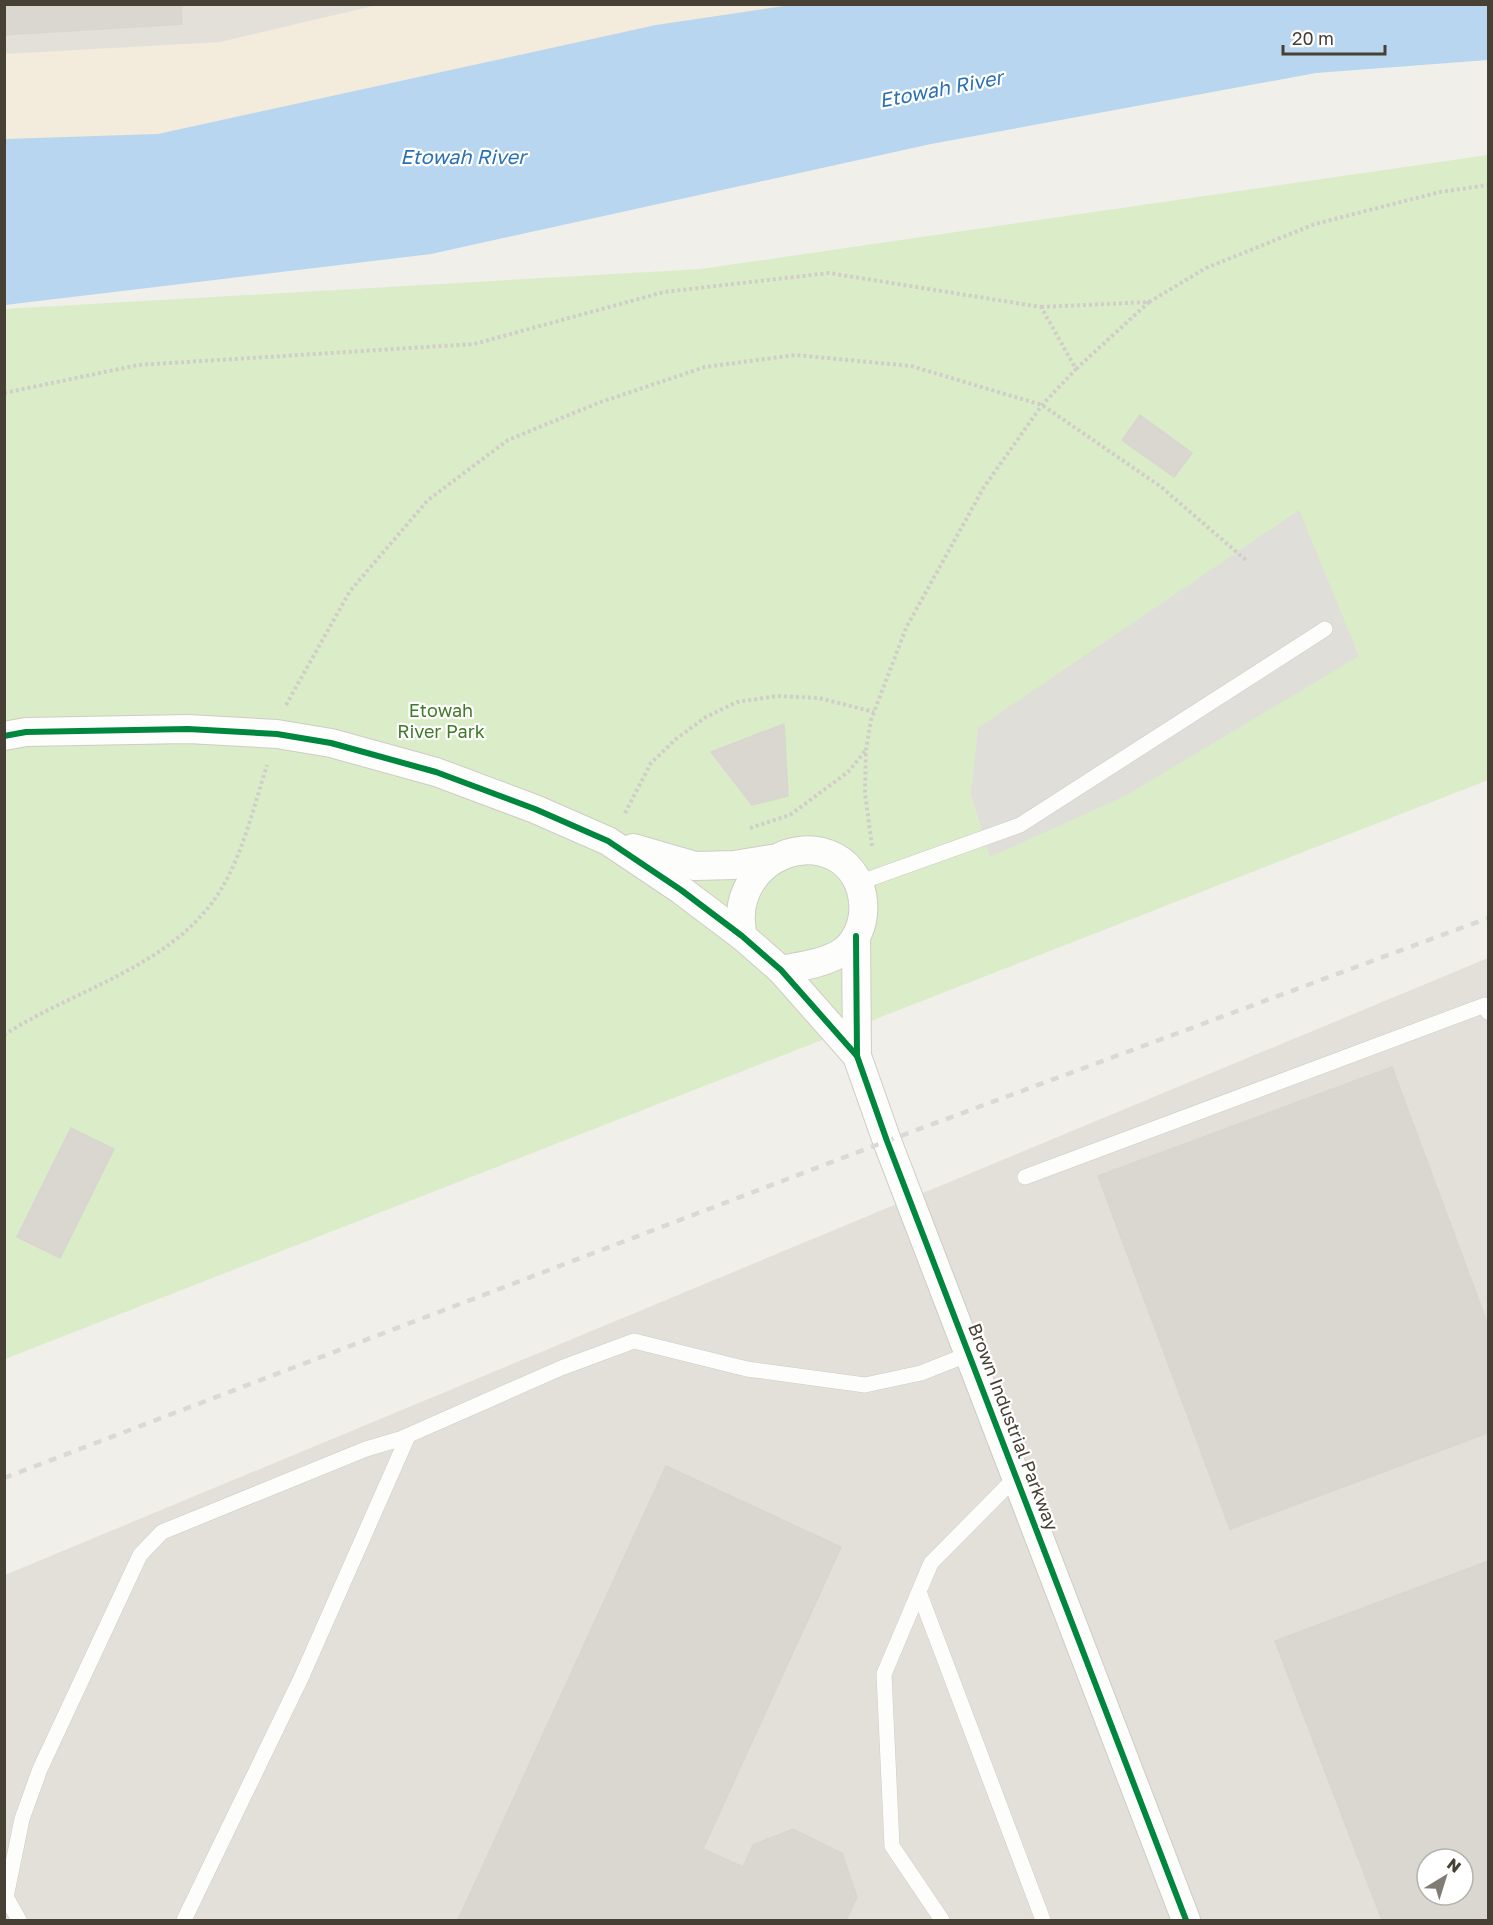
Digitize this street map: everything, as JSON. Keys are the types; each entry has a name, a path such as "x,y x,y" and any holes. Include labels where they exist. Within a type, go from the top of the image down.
{"street":[{"path":"4,736 26,732 188,729 277,734 331,743 436,772 535,809 608,841 695,866 734,865 771,859 793,852 815,850 836,858 853,873 862,893 863,915 856,936 841,953 821,962 782,970"},
{"path":"608,841 681,890 742,936 782,970 857,1056"},
{"path":"742,936 741,912 744,898 754,876 771,859"},
{"name":"Brown Industrial Parkway","path":"856,936 857,1056 1186,1920"}],"lane":[{"path":"858,884 1020,825 1325,629"},
{"path":"1025,1177 1485,1005 1488,1012"},
{"path":"19,1920 6,1897 22,1820 40,1769 140,1556 162,1532 366,1449 408,1436 561,1368 634,1341 747,1369 865,1384 921,1373 969,1354"},
{"path":"184,1920 297,1686 408,1436"},
{"path":"942,1920 892,1846 884,1674 931,1563 1016,1477"},
{"path":"919,1592 1043,1920"}],"path":[{"path":"884,874 872,850 865,793 866,750 874,712 906,628 984,487 1042,405 1076,369 1149,302 1206,268 1315,224 1440,192 1488,185"},
{"path":"4,393 138,365 474,344 664,292 829,273 1041,307 1149,302"},
{"path":"1041,307 1076,369"},
{"path":"284,713 350,591 428,500 508,440 598,403 705,367 795,355 911,366 1042,405 1160,486 1247,561"},
{"path":"624,815 651,763 676,739 706,717 737,702 777,696 819,698 874,712"},
{"path":"286,706 297,708"},
{"path":"743,830 790,815 848,772 866,750"},
{"path":"4,1035 151,956 182,933 212,904 242,846 269,759"},
{"path":"615,810 633,818"}],"shaded area":[{"path":"5,5 1082,5 5,215"},
{"path":"5,5 377,5 220,42 5,54"},
{"path":"1299,510 1359,656 1125,796 990,857 971,794 978,728"},
{"path":"1488,958 1488,1920 5,1920 5,1575"}],"green space":[{"name":"Etowah River Park","path":"1488,155 1488,780 5,1359 5,309 701,269"}],"water":[{"name":"Etowah River","path":"791,5 1488,5 1488,60 1316,73 931,144 431,254 5,305 5,139 158,134 656,25"}],"building":[{"path":"4,4 181,4 182,24 4,35"},
{"path":"1140,415 1192,453 1174,477 1122,440"},
{"path":"784,724 788,796 752,805 711,752"},
{"path":"1392,1067 1488,1325 1488,1433 1230,1529 1098,1176"},
{"path":"71,1128 114,1149 60,1258 17,1237"},
{"path":"666,1466 841,1547 703,1849 743,1867 753,1845 793,1829 842,1853 857,1897 846,1920 458,1920"},
{"path":"1488,1561 1488,1920 1382,1920 1275,1641"}],"railway":[{"path":"4,1478 887,1141 1488,918"}],"cycle path":[{"path":"4,736 26,732 188,729 277,734 331,743 436,772 535,809 608,841 681,890 742,936 781,970 857,1056"},
{"path":"856,936 857,1056 887,1141 1186,1920"}]}
